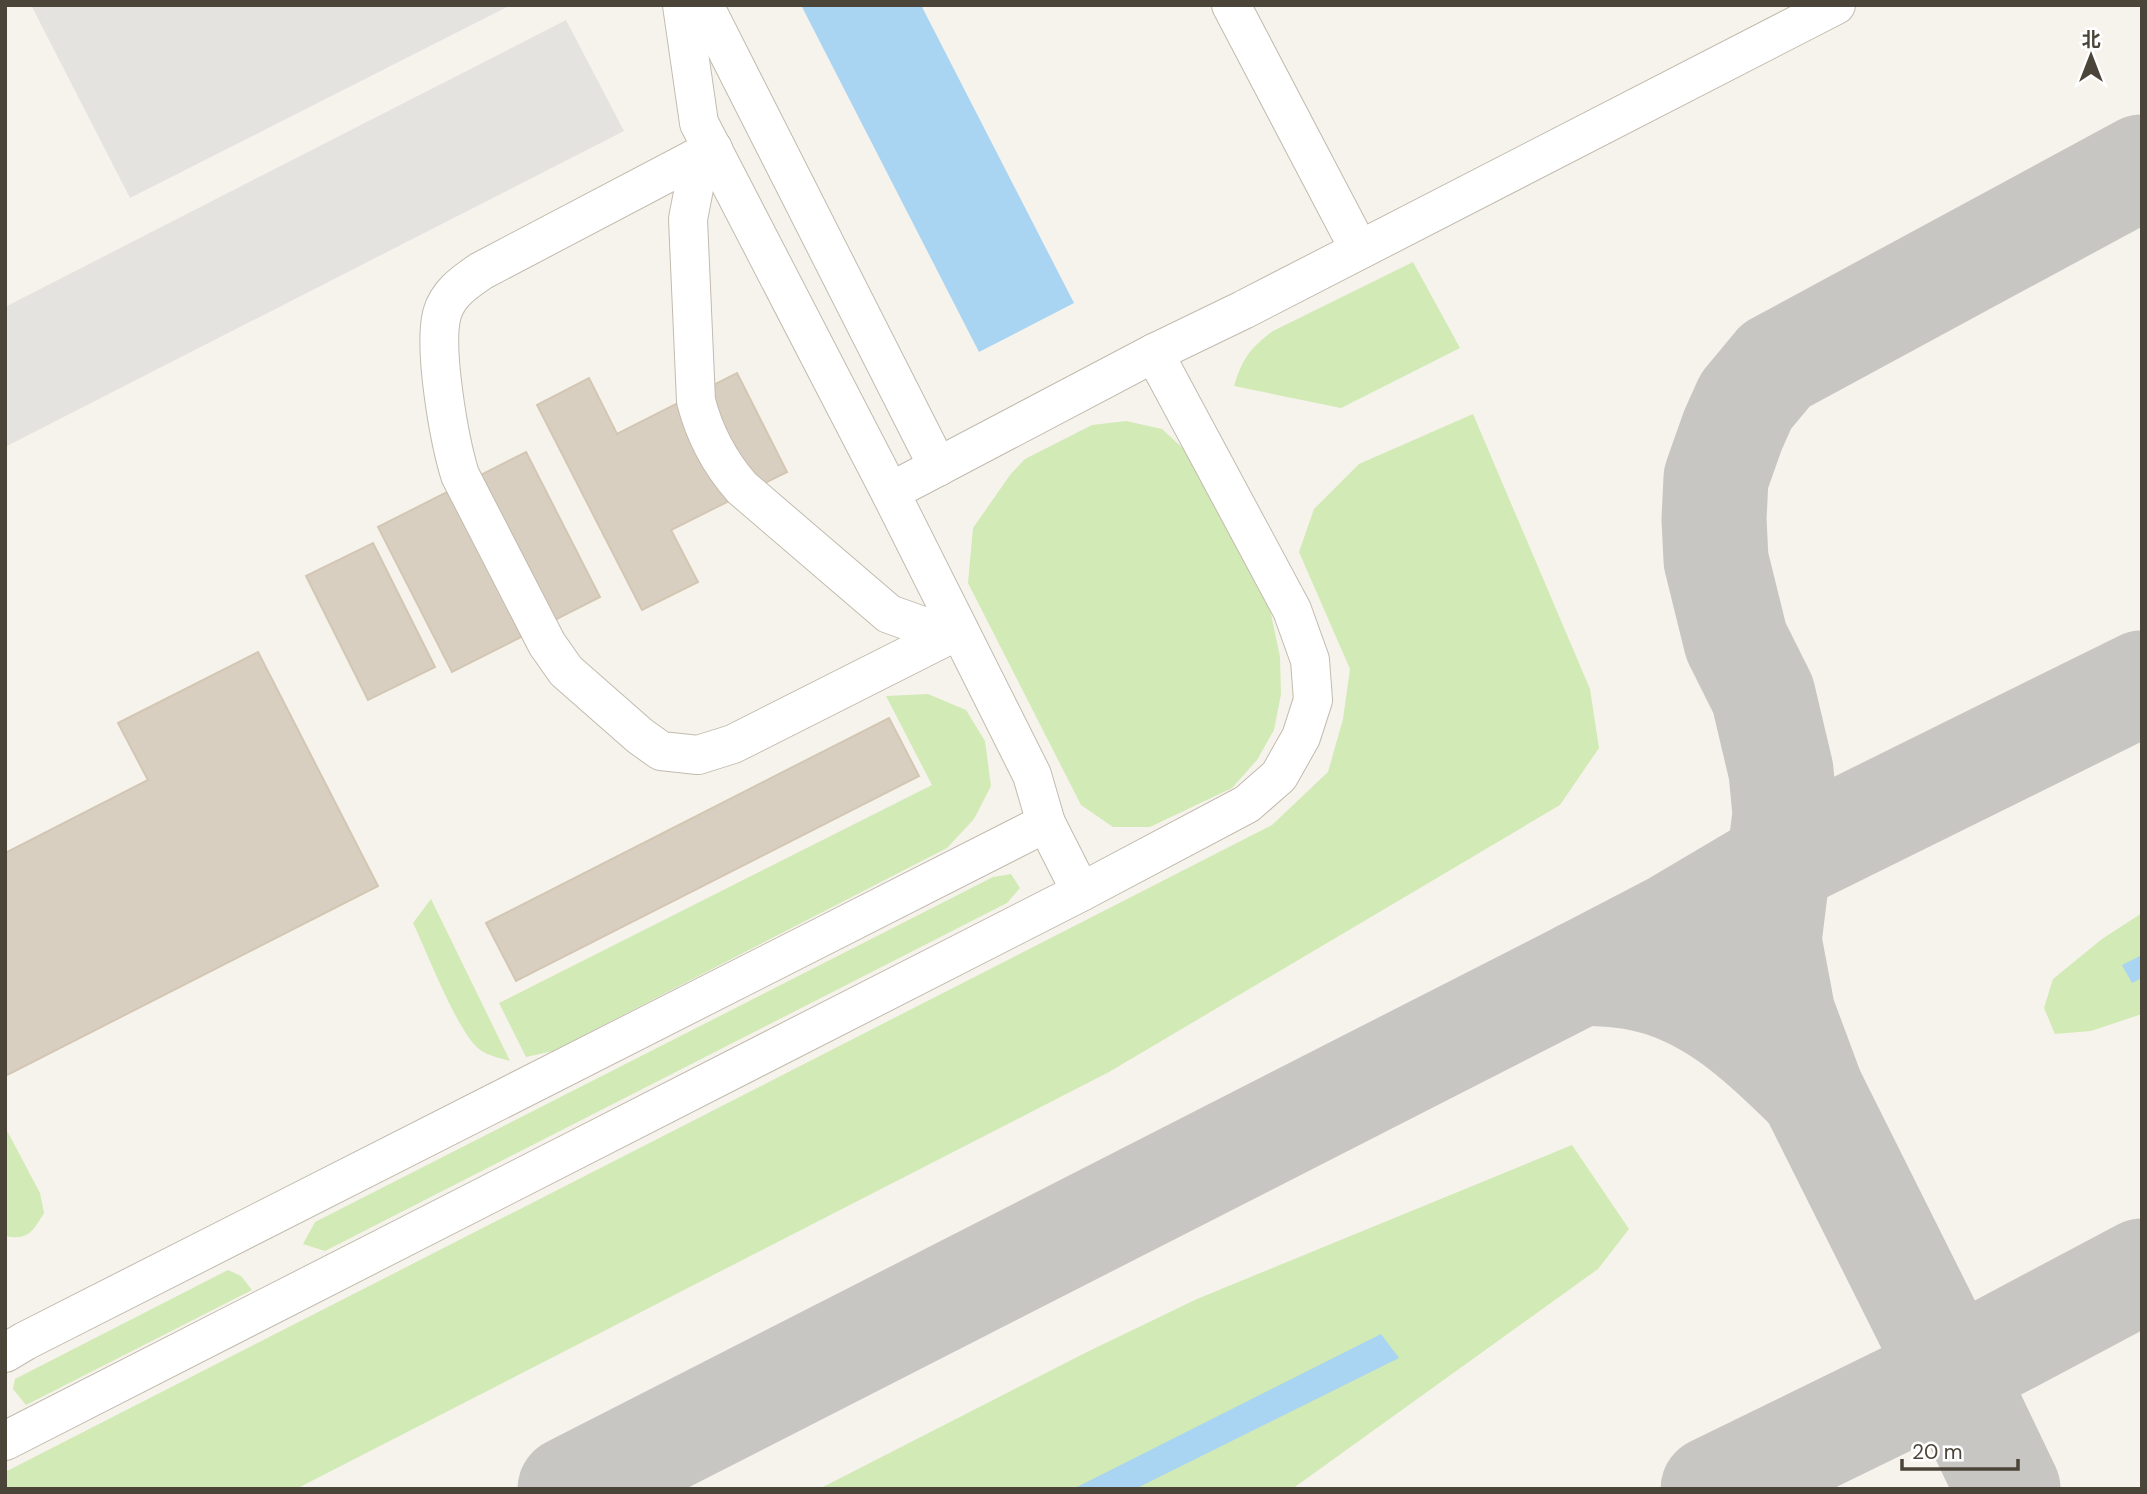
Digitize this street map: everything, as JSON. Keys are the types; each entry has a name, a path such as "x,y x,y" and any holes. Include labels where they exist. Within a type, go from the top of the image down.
{"lane":[{"path":"682,5 699,123 890,492 1032,775 1046,823 1081,892"},
{"path":"704,5 938,467"},
{"path":"1231,5 1359,249"},
{"path":"890,492 1154,353 1243,310 1836,5"},
{"path":"713,149 481,271 456,288 443,312 438,341 453,452 460,474 547,645 566,671 640,736 662,751 698,755 733,744 959,630"},
{"path":"713,149 695,183 688,219 696,401 702,423 729,474 742,488 889,614 920,625 959,630"},
{"path":"8,1432 1081,892 1247,804 1279,776 1301,737 1313,700 1310,660 1292,610 1154,353"},
{"path":"5,1353 1046,823"}],"green space":[{"path":"1413,262 1460,348 1341,408 1234,386 1248,355 1273,331"},
{"path":"1473,414 1590,689 1599,748 1560,805 1109,1072 296,1489 5,1489 5,1472 1272,825 1328,772 1343,719 1350,669 1299,552 1314,509 1359,464"},
{"path":"1126,421 1162,429 1188,453 1270,609 1280,657 1281,694 1274,730 1257,760 1232,788 1150,827 1113,827 1081,805 968,583 973,528 1010,475 1025,459 1092,425"},
{"path":"928,694 966,710 985,741 991,786 974,819 947,848 553,1051 526,1057 499,1003 932,785 886,696"},
{"path":"1011,874 1020,888 1007,903 325,1251 303,1244 315,1222 993,877"},
{"path":"431,899 510,1061 479,1049 470,1040 452,1009 413,923"},
{"path":"2142,913 2142,1014 2091,1031 2055,1034 2044,1008 2053,979 2102,939"},
{"path":"5,1127 40,1193 44,1213 33,1230 19,1237 5,1236"},
{"path":"1572,1145 1629,1229 1598,1269 1292,1489 819,1489 1197,1299"},
{"path":"228,1270 241,1276 252,1290 26,1405 13,1389 15,1379"}],"shaded area":[{"path":"31,5 509,5 509,6 130,198"},
{"path":"566,20 624,131 5,447 5,307"}],"water":[{"path":"801,5 921,5 1074,303 979,352"},
{"path":"2142,955 2142,978 2132,983 2122,965"},
{"path":"1381,1334 1399,1358 1135,1489 1073,1489"}],"building":[{"path":"737,373 787,472 671,530 698,582 642,610 537,405 589,378 617,434"},
{"path":"526,452 600,597 452,672 378,527"},
{"path":"373,543 435,667 368,700 306,576"},
{"path":"258,652 378,886 5,1076 5,853 148,780 118,723"},
{"path":"889,718 919,776 516,981 486,923"}],"taxiway":[{"path":"2008,1489 1812,1092 1783,1014 1769,940 1785,814 1781,771 1763,695 1736,641 1716,560 1716,478 1746,401 1776,365 2142,167"},
{"path":"570,1489 1581,973 1675,924 1778,863 2142,683"},
{"path":"1581,973 1651,981 1683,992 1724,1015 1761,1044 1812,1092"},
{"path":"1713,1489 1952,1372 2142,1271"}]}
